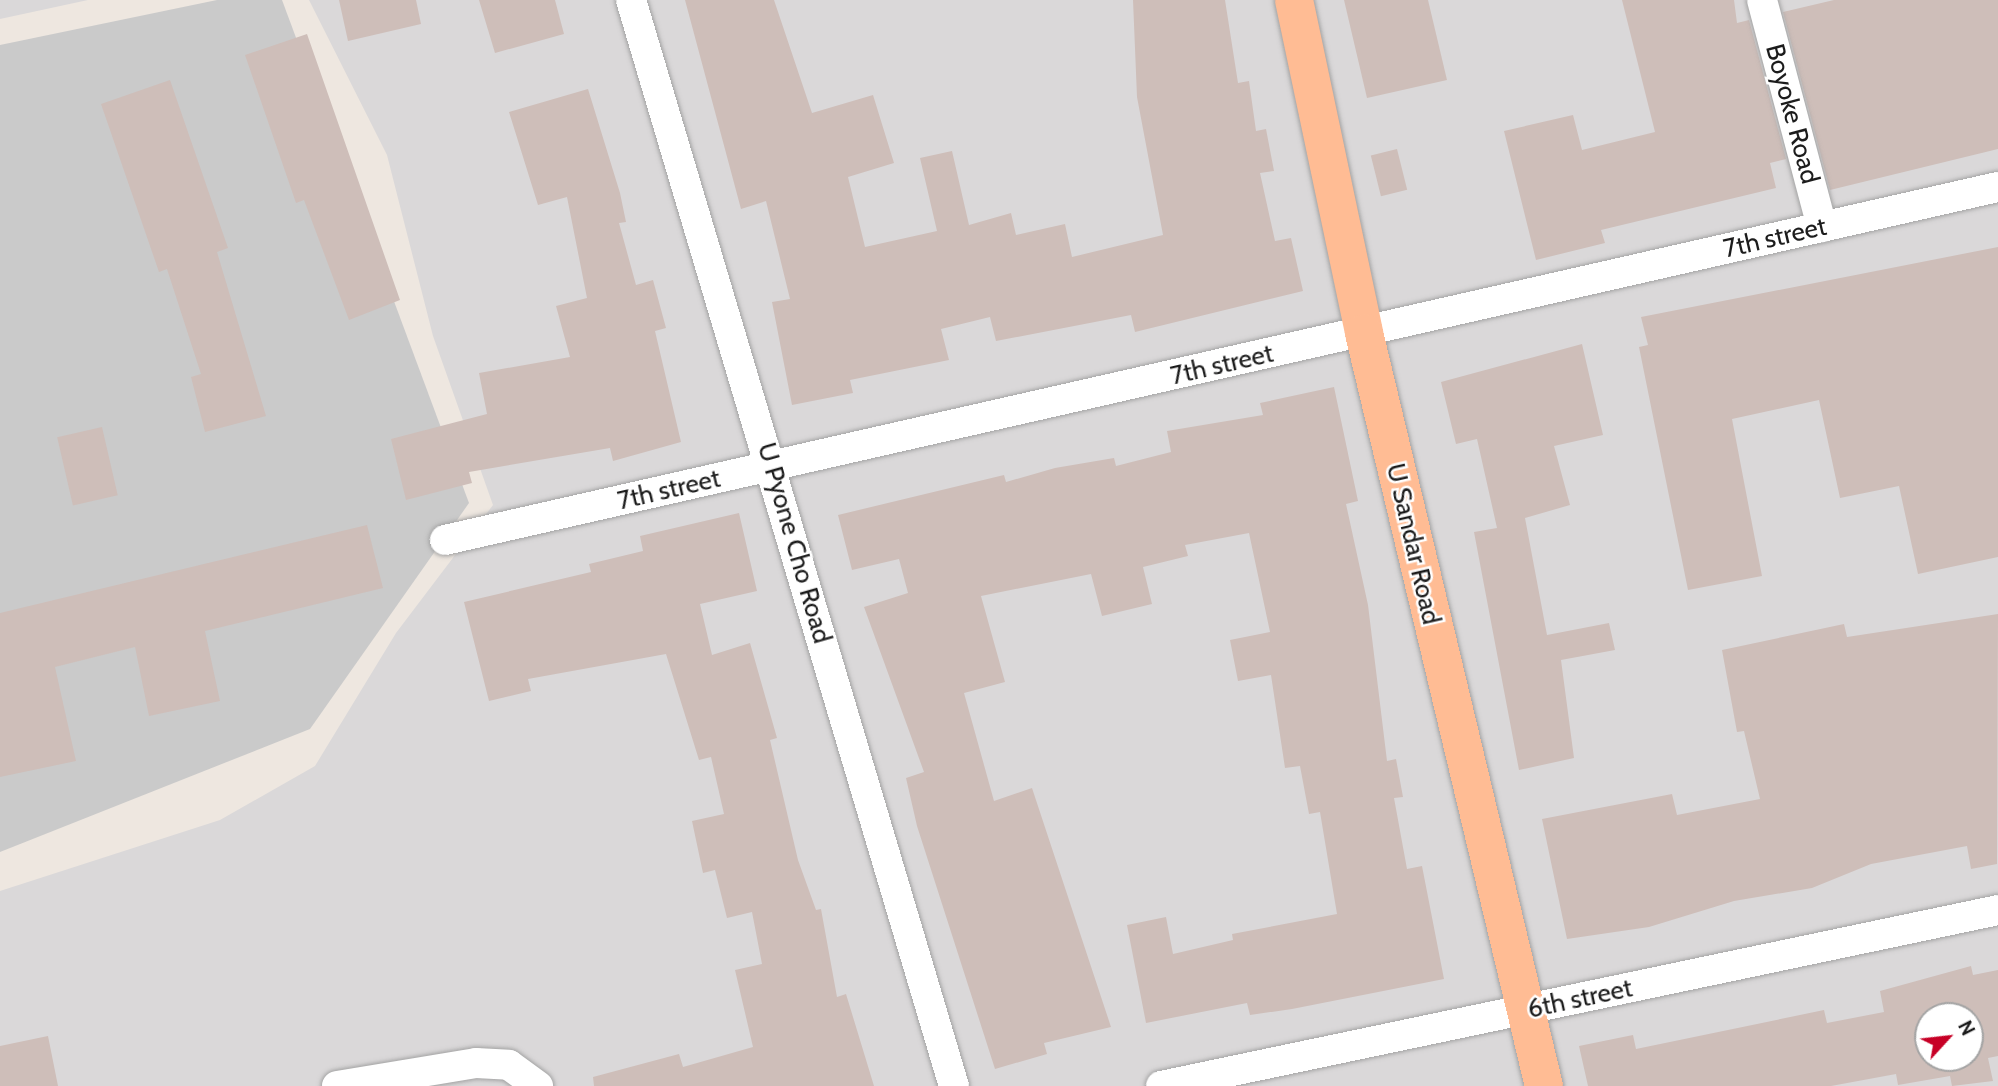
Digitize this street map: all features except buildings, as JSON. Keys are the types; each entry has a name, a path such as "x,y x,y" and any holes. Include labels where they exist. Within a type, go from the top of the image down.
{"main road":[{"name":"U Sandar Road","path":"1294,0 1364,334 1522,1011 1544,1086"}],"street":[{"name":"U Pyone Cho Road","path":"631,0 954,1086"},
{"name":"Boyoke Road","path":"1762,0 1822,227"},
{"name":"7th street","path":"446,540 1364,334 1998,187"},
{"name":"6th street","path":"1161,1086 1998,910"},
{"path":"337,1086 476,1063 509,1065 538,1086"}],"shaded area":[{"path":"0,0 88,0 0,19"},
{"path":"217,0 282,0 469,503 310,729 0,852 0,45"},
{"path":"309,0 1998,0 1998,1086 0,1086 0,891 220,820 315,766 396,633 493,505 433,336 387,155"}]}
